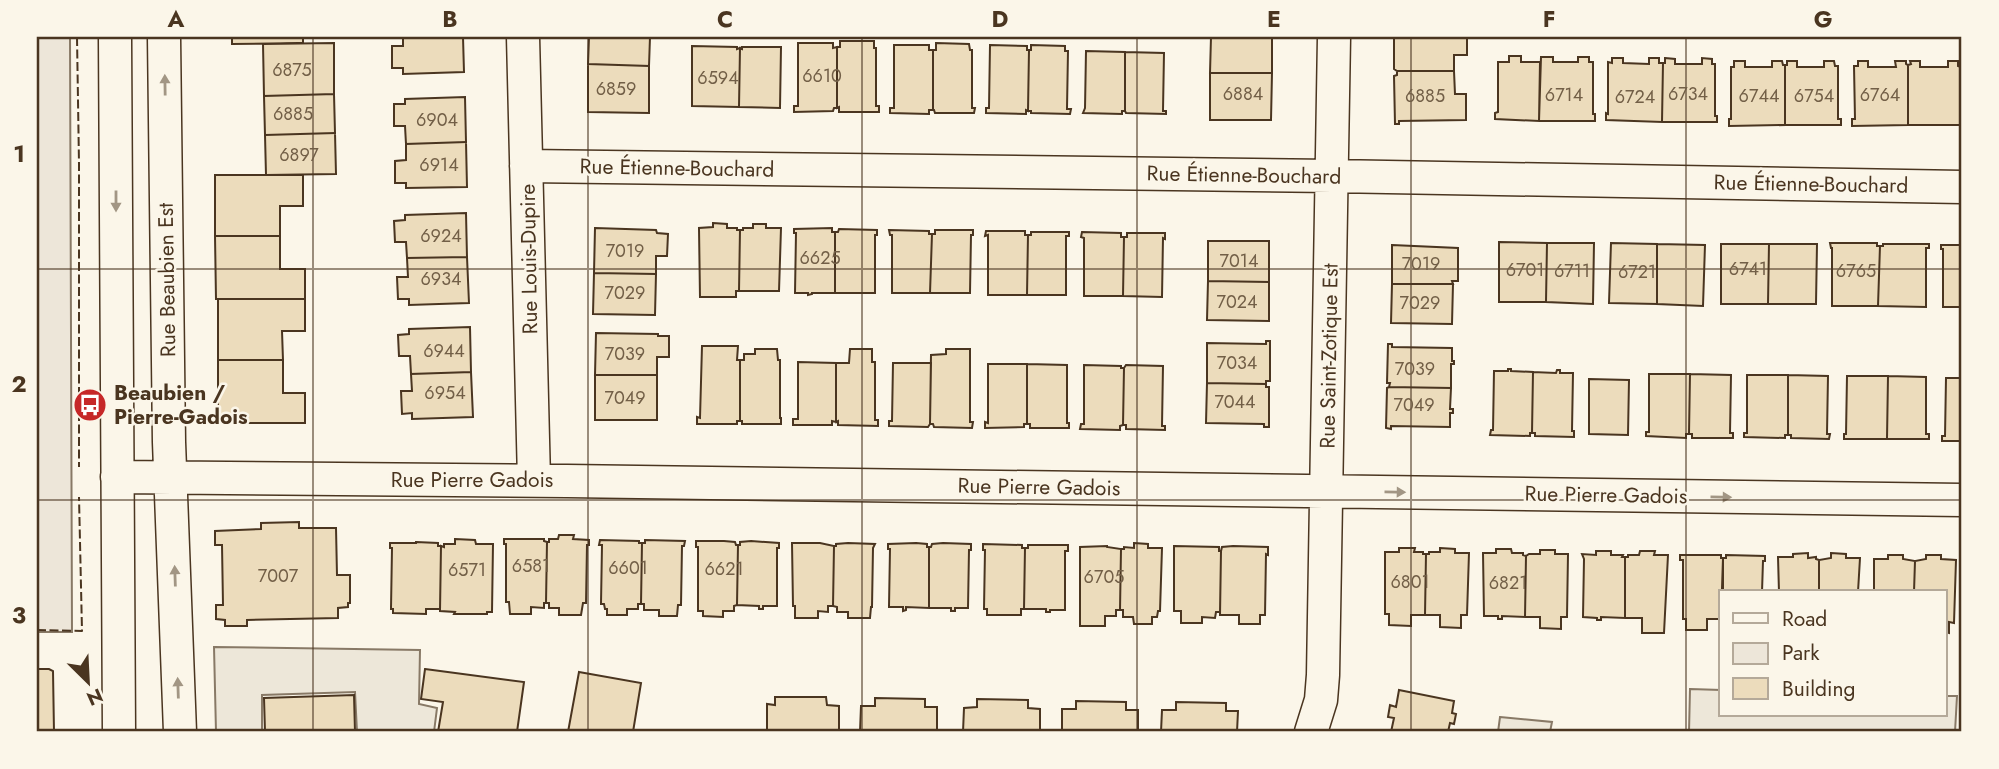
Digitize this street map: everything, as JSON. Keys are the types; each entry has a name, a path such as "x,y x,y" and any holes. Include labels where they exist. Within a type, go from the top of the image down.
{"street":[{"path":"115,37 119,732"},
{"name":"Rue Beaubien Est","path":"164,37 171,476 180,732"},
{"name":"Rue Louis-Dupire","path":"523,37 534,480"},
{"name":"Rue Saint-Zotique Est","path":"1311,732 1321,700 1324,675 1334,37"},
{"path":"116,133 166,133"},
{"name":"Rue Étienne-Bouchard","path":"526,166 1962,187"},
{"name":"Rue Pierre Gadois","path":"117,477 534,480 1962,500"}],"green space":[{"path":"37,37 70,37 72,632 37,632"}],"shaded area":[{"path":"214,647 420,650 419,704 437,708 434,732 357,732 355,692 262,695 262,732 216,732"},
{"path":"1690,689 1719,690 1719,716 1946,716 1946,696 1957,696 1955,732 1689,732"},
{"path":"1500,717 1552,722 1550,732 1498,732"}],"building":[{"path":"232,37 303,37 303,43 232,44"},
{"path":"403,37 463,37 464,72 403,74 403,68 392,68 392,46 403,46"},
{"path":"589,37 650,37 649,66 588,64"},
{"path":"1211,37 1272,37 1272,73 1210,73"},
{"path":"1394,37 1467,37 1467,55 1454,55 1454,71 1397,71 1394,69"},
{"path":"840,41 874,41 876,106 879,106 879,112 839,112 837,47 840,47"},
{"path":"334,43 334,94 264,96 263,44"},
{"path":"798,43 833,43 833,48 837,47 837,108 833,111 794,112 794,106 798,106"},
{"path":"936,43 969,44 972,50 974,113 935,113 933,110 933,50 936,50"},
{"path":"894,45 929,45 929,50 933,50 933,110 929,110 929,114 890,113 890,108 894,108"},
{"path":"990,45 1027,46 1026,114 986,113 986,108 989,108"},
{"path":"1031,45 1065,46 1065,51 1068,51 1067,109 1071,109 1070,114 1028,111"},
{"path":"692,46 740,48 739,107 692,106"},
{"path":"742,47 781,47 780,108 739,107"},
{"path":"1086,51 1125,52 1125,111 1122,111 1122,114 1083,113"},
{"path":"1125,52 1164,53 1163,111 1166,111 1166,114 1126,113"},
{"path":"1509,56 1521,56 1521,62 1540,62 1539,121 1495,119 1495,113 1498,112 1498,62 1509,62"},
{"path":"1541,57 1553,57 1553,62 1578,62 1578,57 1589,57 1589,62 1593,62 1595,121 1539,121"},
{"path":"1612,58 1623,58 1623,63 1649,64 1649,58 1659,58 1659,63 1663,63 1662,122 1606,120 1608,62 1612,63"},
{"path":"1665,58 1675,59 1675,64 1702,64 1702,58 1712,59 1712,64 1715,64 1717,122 1662,122"},
{"path":"1734,61 1745,61 1745,67 1772,67 1772,61 1782,61 1785,65 1785,125 1729,126 1731,67 1734,67"},
{"path":"1787,61 1797,61 1797,67 1824,67 1824,61 1834,61 1835,66 1838,66 1838,119 1841,119 1841,125 1785,125"},
{"path":"1858,61 1868,61 1868,67 1896,67 1895,61 1906,61 1908,125 1852,126 1852,119 1855,119 1854,66 1858,66"},
{"path":"1910,61 1920,61 1920,67 1948,67 1948,61 1958,61 1958,66 1961,67 1962,125 1908,125"},
{"path":"588,64 649,66 649,113 588,112"},
{"path":"1397,71 1454,71 1455,94 1466,94 1466,120 1399,121 1399,124 1395,124 1394,76"},
{"path":"1210,73 1272,73 1271,120 1210,120"},
{"path":"334,94 335,133 265,135 264,96"},
{"path":"465,97 466,142 406,144 405,126 394,126 394,104 405,104 405,99"},
{"path":"335,133 336,174 266,175 265,135"},
{"path":"466,142 467,187 406,188 406,183 395,183 395,161 406,160 406,144"},
{"path":"215,175 303,175 303,206 280,206 280,236 215,236"},
{"path":"466,213 467,257 407,258 406,242 395,242 394,221 405,220 405,215"},
{"path":"713,223 727,224 727,228 740,230 739,291 736,291 736,297 700,297 699,228 713,227"},
{"path":"753,224 766,224 766,228 781,228 779,291 739,291 740,230 753,228"},
{"path":"595,228 656,230 657,233 668,234 667,256 656,256 656,274 594,273"},
{"path":"832,228 832,232 835,232 835,293 795,293 794,229"},
{"path":"839,229 877,230 875,293 835,293 835,232"},
{"path":"889,230 929,231 929,234 932,234 930,293 892,293 892,235"},
{"path":"935,230 973,230 970,293 930,293 932,234 935,234"},
{"path":"986,231 1025,231 1025,235 1028,235 1027,295 988,295"},
{"path":"1031,232 1069,232 1069,236 1066,236 1066,295 1027,295 1028,235 1031,235"},
{"path":"1082,232 1121,233 1121,237 1124,237 1123,296 1084,296"},
{"path":"1127,233 1165,233 1162,297 1123,296 1124,237 1127,237"},
{"path":"215,236 280,236 280,269 305,269 305,299 216,299"},
{"path":"1208,241 1269,241 1269,282 1208,281"},
{"path":"1499,242 1547,243 1546,302 1499,302"},
{"path":"1547,243 1594,243 1593,304 1546,302"},
{"path":"1611,243 1657,244 1657,304 1609,303"},
{"path":"1830,243 1877,243 1877,246 1880,246 1878,306 1832,306"},
{"path":"1657,244 1705,245 1703,306 1657,304"},
{"path":"1721,244 1769,244 1768,304 1721,304"},
{"path":"1769,244 1817,244 1816,304 1768,304"},
{"path":"1929,244 1929,248 1926,248 1926,307 1878,306 1880,246"},
{"path":"1392,245 1458,248 1458,281 1452,281 1453,284 1392,284"},
{"path":"1941,245 1962,245 1962,307 1943,307"},
{"path":"467,257 469,303 409,305 409,299 398,299 397,277 408,277 407,258"},
{"path":"594,273 656,274 655,315 593,314"},
{"path":"1208,281 1269,282 1269,321 1207,320"},
{"path":"1392,284 1453,284 1452,324 1391,323"},
{"path":"218,299 305,299 305,331 282,331 283,360 218,360"},
{"path":"470,327 471,372 411,374 410,356 399,356 398,335 409,334 409,329"},
{"path":"596,333 669,336 669,357 657,357 657,375 595,375"},
{"path":"1266,341 1270,341 1270,381 1266,381 1266,384 1207,383 1207,343 1266,344"},
{"path":"1388,344 1392,344 1392,347 1452,348 1454,364 1451,364 1451,388 1389,387"},
{"path":"702,346 738,346 740,421 737,421 737,424 697,424 697,417 700,418"},
{"path":"755,349 777,349 780,360 781,424 742,424 740,421 740,360 744,360 744,354 755,354"},
{"path":"850,349 872,349 872,362 875,362 875,420 878,420 878,426 838,425 838,421 836,422 836,363 849,363"},
{"path":"946,349 970,349 972,428 934,427 930,424 931,355 946,354"},
{"path":"218,360 283,360 283,393 305,393 305,423 218,423"},
{"path":"798,362 836,363 836,422 832,421 832,425 793,425 793,419 798,419"},
{"path":"893,363 931,363 928,427 889,426 889,421 892,421"},
{"path":"988,364 1027,364 1027,424 1024,424 1024,427 985,428 985,422 988,423"},
{"path":"1027,364 1067,365 1069,428 1030,428 1030,424 1027,424"},
{"path":"1084,365 1124,368 1123,425 1120,430 1080,429 1081,424 1084,424"},
{"path":"1126,365 1163,366 1162,426 1165,426 1165,430 1126,429 1126,425 1123,425"},
{"path":"1508,369 1533,372 1530,436 1490,435 1493,430 1494,371"},
{"path":"1560,370 1560,373 1573,373 1574,437 1535,436 1535,433 1532,433 1533,372 1556,373"},
{"path":"471,372 473,417 412,419 412,413 402,414 401,391 412,391 411,374"},
{"path":"1649,374 1690,374 1689,434 1686,434 1686,438 1646,436 1646,432 1649,432"},
{"path":"1690,374 1731,375 1730,433 1733,433 1733,438 1692,438 1692,434 1689,434"},
{"path":"595,375 657,375 657,420 595,420"},
{"path":"1747,375 1788,375 1788,435 1785,435 1785,438 1744,437 1744,433 1747,433"},
{"path":"1788,375 1828,376 1829,439 1791,438 1791,435 1788,435"},
{"path":"1847,376 1888,376 1887,439 1844,439"},
{"path":"1888,376 1926,377 1926,434 1929,434 1929,439 1887,439"},
{"path":"1946,378 1962,378 1962,441 1942,441 1942,436 1945,436"},
{"path":"1589,379 1629,380 1628,435 1589,434"},
{"path":"1207,383 1266,384 1266,387 1269,387 1269,427 1264,427 1264,424 1206,423"},
{"path":"1389,387 1451,388 1450,409 1453,409 1453,413 1450,413 1450,427 1386,428"},
{"path":"299,522 299,528 336,528 337,575 350,575 348,607 338,608 338,618 247,620 247,626 225,626 225,620 216,619 216,605 223,605 222,545 215,545 215,531 261,529 261,523"},
{"path":"559,535 574,535 573,539 589,540 586,603 583,603 581,615 559,615 559,608 549,608 549,603 546,603 547,542 549,539 558,539"},
{"path":"455,539 475,540 476,544 493,544 492,612 454,614 455,612 440,611 441,546 455,544"},
{"path":"504,539 544,539 547,542 544,608 531,607 531,614 510,614 509,602 506,602"},
{"path":"600,540 642,543 641,604 638,604 638,609 627,609 627,615 607,615 607,609 601,604"},
{"path":"645,540 685,541 682,546 681,605 678,605 677,616 659,616 659,610 644,610 644,604 641,604 642,543 645,543"},
{"path":"696,541 735,542 738,545 737,605 734,606 734,611 723,611 723,617 703,616 703,611 698,611"},
{"path":"740,542 779,543 777,606 763,606 763,609 759,609 759,606 737,605 738,545"},
{"path":"390,543 438,543 438,546 441,546 440,609 426,609 426,614 393,613"},
{"path":"792,543 834,546 833,606 828,606 828,612 818,611 818,618 795,618"},
{"path":"848,543 875,544 870,618 848,618 848,612 837,612 837,607 833,606 834,546"},
{"path":"943,543 971,544 968,608 955,608 955,611 951,611 951,608 929,608 929,547"},
{"path":"1134,543 1148,544 1148,548 1162,548 1160,611 1157,617 1152,617 1152,624 1134,624 1133,617 1123,617 1123,610 1120,610 1121,549 1134,548"},
{"path":"888,544 927,544 929,547 929,608 906,607 903,611 903,607 889,607"},
{"path":"983,544 1022,545 1022,548 1025,548 1024,609 1021,609 1021,615 987,615 987,609 984,609"},
{"path":"1028,545 1068,545 1068,551 1065,551 1065,610 1046,612 1046,609 1024,609 1025,548 1028,548"},
{"path":"1107,546 1121,549 1120,610 1116,610 1116,616 1105,616 1105,626 1080,626 1080,547"},
{"path":"1174,546 1219,547 1220,612 1216,612 1215,618 1202,617 1202,623 1181,623 1181,611 1174,611"},
{"path":"1222,547 1268,547 1265,615 1260,615 1260,624 1239,624 1239,615 1220,615 1221,551"},
{"path":"1399,548 1415,548 1414,552 1426,554 1425,615 1411,615 1411,626 1389,625 1389,614 1385,614 1385,552 1399,552"},
{"path":"1440,548 1455,549 1455,553 1469,553 1467,615 1461,615 1461,628 1440,627 1440,615 1425,615 1426,554 1440,552"},
{"path":"1496,549 1511,549 1512,553 1523,553 1526,556 1525,617 1502,616 1502,619 1498,619 1498,616 1484,616 1483,553 1496,553"},
{"path":"1540,550 1555,550 1555,554 1568,554 1567,617 1561,617 1561,629 1540,628 1540,617 1525,617 1526,556 1540,554"},
{"path":"1596,551 1611,551 1611,555 1625,557 1625,618 1601,617 1601,620 1597,620 1583,617 1582,554 1596,555"},
{"path":"1640,551 1655,551 1654,555 1668,555 1664,633 1642,633 1642,618 1625,618 1625,557 1639,555"},
{"path":"1808,553 1808,558 1816,557 1819,560 1819,590 1779,590 1778,557 1793,557 1793,554"},
{"path":"1831,553 1846,554 1846,558 1860,558 1858,590 1819,590 1819,560 1831,558"},
{"path":"1680,555 1721,555 1723,558 1719,619 1707,619 1707,630 1686,630 1686,619 1683,619 1683,560 1680,560"},
{"path":"1726,555 1765,556 1762,590 1723,590 1723,558 1726,558"},
{"path":"1888,555 1903,555 1903,559 1915,561 1914,590 1874,590 1874,559 1888,559"},
{"path":"1926,555 1941,555 1941,559 1956,560 1954,623 1949,622 1949,633 1946,632 1946,590 1914,590 1915,561 1926,559"},
{"path":"37,669 53,671 54,732 37,732"},
{"path":"425,669 524,682 517,732 438,732 443,702 421,699"},
{"path":"579,672 641,683 633,732 568,732"},
{"path":"1399,690 1454,701 1454,724 1450,723 1448,732 1391,732 1394,718 1388,717 1390,705 1396,707"},
{"path":"354,695 355,732 265,732 264,698"},
{"path":"775,697 826,697 827,705 839,706 839,732 767,732 767,704 775,705"},
{"path":"875,698 925,699 925,707 937,707 937,732 860,732 861,706 875,706"},
{"path":"977,699 1028,700 1028,708 1040,709 1040,732 963,732 964,708 977,707"},
{"path":"1076,701 1126,702 1126,710 1138,710 1138,732 1062,732 1062,709 1076,709"},
{"path":"1176,702 1226,703 1226,711 1238,711 1237,732 1161,732 1162,710 1176,710"}],"fence":[{"path":"77,37 79,467"},
{"path":"37,630 82,631 79,497"}],"place":[{"name":"Beaubien / Pierre-Gadois","path":"90,405"}]}
